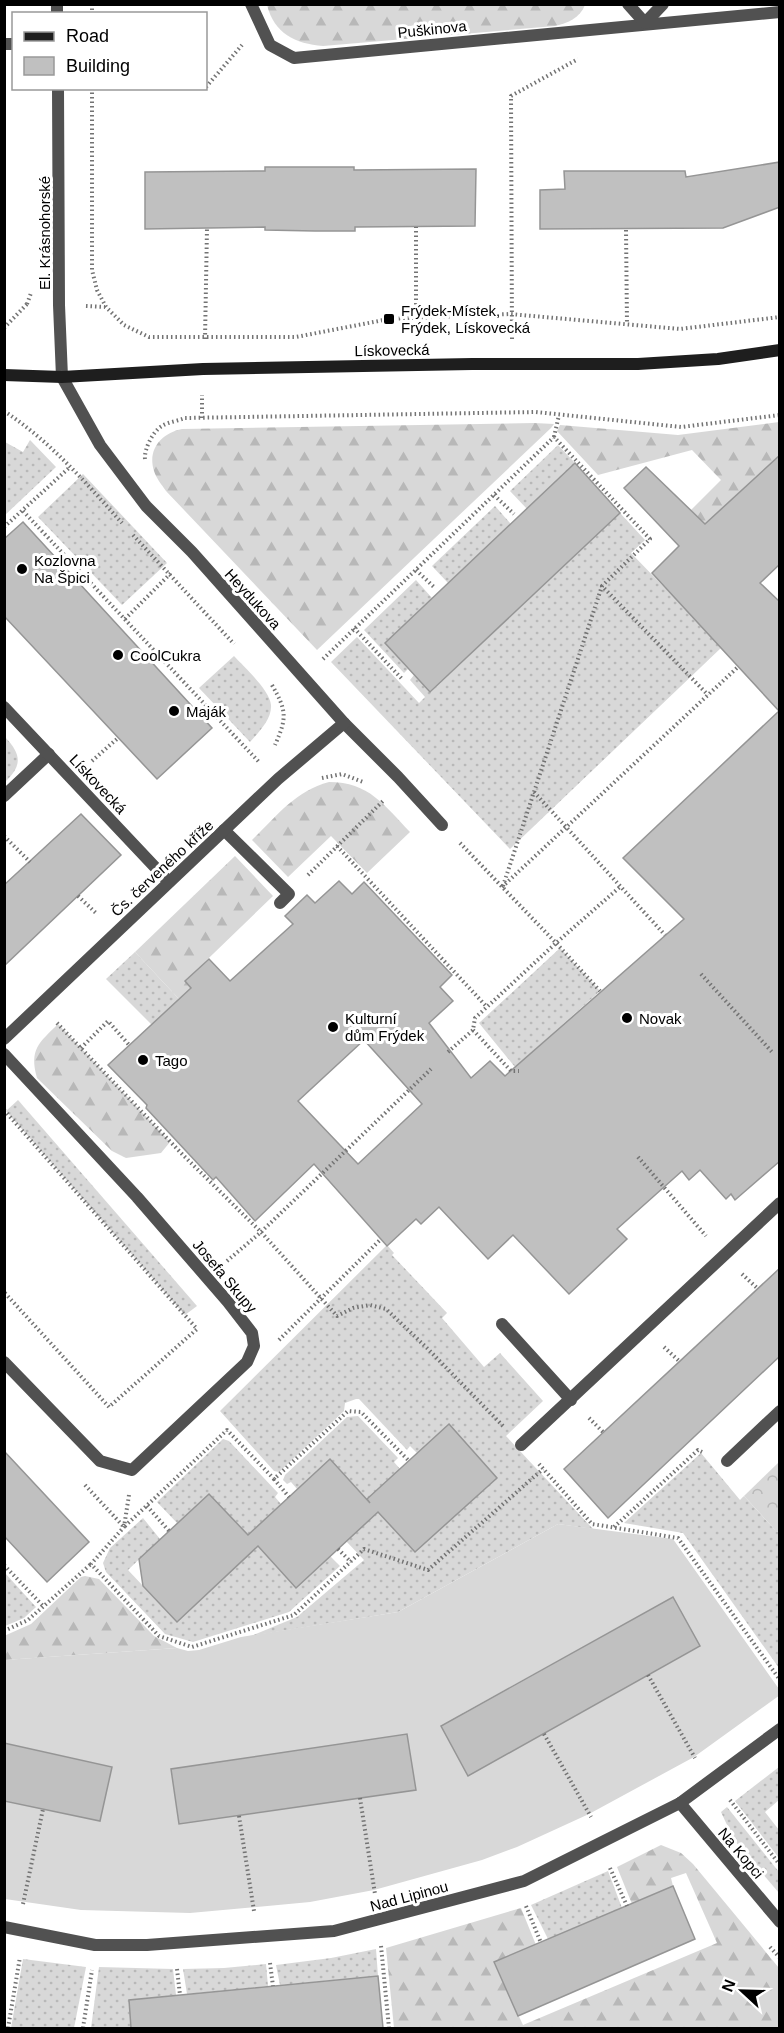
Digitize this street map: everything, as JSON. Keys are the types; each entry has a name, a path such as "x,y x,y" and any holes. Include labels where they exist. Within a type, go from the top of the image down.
{"main road":[{"name":"Lískovecká","path":"4,375 62,377 203,369 638,364 718,359 780,350"}],"street":[{"name":"Puškinova","path":"251,4 270,45 294,58 780,12"},
{"path":"628,4 645,23 663,4"},
{"name":"El. Krásnohorské","path":"58,90 59,305 62,377"},
{"name":"Heydukova","path":"62,377 100,446 146,506 192,552 344,723 442,825"},
{"name":"Lískovecká","path":"4,707 169,882"},
{"name":"Čs. červeného kříže","path":"4,1039 278,779 344,723"},
{"path":"4,796 49,754"},
{"path":"224,830 289,894 280,903"},
{"name":"Josefa Skupy","path":"4,1054 137,1197 208,1278 252,1333 254,1346 247,1362"},
{"path":"521,1445 780,1203"},
{"path":"502,1324 571,1400"},
{"path":"4,1362 100,1461 132,1470 247,1362"},
{"path":"727,1461 780,1411"},
{"name":"Nad Lipinou","path":"4,1927 95,1945 147,1945 334,1931 524,1881 680,1803 780,1729"},
{"name":"Na Kopci","path":"680,1803 780,1922"}],"path":[{"path":"514,365 510,314 511,96 584,56"},
{"path":"92,90 92,270 97,290 106,307 124,325 149,337 296,337 389,319 510,314 680,329 780,317"},
{"path":"416,227 416,318"},
{"path":"202,418 207,228"},
{"path":"626,230 627,324"},
{"path":"4,411 22,423 71,467 125,526"},
{"path":"146,463 145,455 151,439 161,426 185,418 536,412 681,427 780,415"},
{"path":"320,662 554,437 559,415"},
{"path":"502,887 602,586 651,539 554,437"},
{"path":"4,527 71,467"},
{"path":"494,495 514,514"},
{"path":"23,511 262,765 266,758"},
{"path":"132,534 240,651"},
{"path":"125,619 192,552"},
{"path":"416,570 435,588"},
{"path":"602,586 708,695"},
{"path":"354,628 403,680"},
{"path":"502,887 739,666"},
{"path":"271,751 285,721 282,702 272,685"},
{"path":"72,779 118,738"},
{"path":"315,780 342,774 370,787"},
{"path":"534,791 665,935"},
{"path":"289,894 387,798 379,792"},
{"path":"442,825 600,991"},
{"path":"4,836 30,862"},
{"path":"337,846 487,1007"},
{"path":"448,1052 473,1030 475,1018 621,886"},
{"path":"78,896 101,918"},
{"path":"701,974 772,1052"},
{"path":"53,1019 183,1155 261,1232 337,1316 353,1308 369,1305 386,1309 428,1348 521,1445 592,1524 678,1538 780,1680"},
{"path":"81,1047 108,1021 130,1046"},
{"path":"473,1030 511,1071 519,1071"},
{"path":"208,1278 261,1232 431,1069"},
{"path":"4,1110 197,1329 109,1407 4,1292"},
{"path":"638,1156 723,1256"},
{"path":"247,1362 282,1337 381,1239"},
{"path":"273,1479 348,1411 362,1412 408,1461"},
{"path":"4,1631 28,1620 44,1607 91,1564 124,1527 227,1430 289,1497"},
{"path":"613,1528 698,1450 727,1461"},
{"path":"91,1564 159,1636 192,1647 294,1615 364,1549 428,1570 543,1469"},
{"path":"124,1527 132,1470"},
{"path":"84,1485 124,1527"},
{"path":"147,1506 169,1531"},
{"path":"338,1549 351,1562"},
{"path":"4,1565 44,1607"},
{"path":"648,1675 697,1761"},
{"path":"544,1734 593,1820"},
{"path":"360,1798 376,1898 385,1895"},
{"path":"730,1800 780,1865"},
{"path":"22,1908 43,1809"},
{"path":"239,1816 255,1915"},
{"path":"607,1862 627,1906"},
{"path":"523,1900 542,1942"},
{"path":"13,1906 32,1909"},
{"path":"381,1943 389,2028"},
{"path":"83,2028 95,1945"},
{"path":"8,2028 20,1953"},
{"path":"270,1959 273,1986"},
{"path":"177,1963 180,1995"}],"green space":[{"path":"267,4 585,5 573,19 555,26 323,46 303,43 280,30 270,15"},
{"path":"779,422 779,463 775,459 705,524 691,510 721,480 692,450 598,475 557,431 560,425 678,435"},
{"path":"554,424 317,650 166,491 156,476 152,463 158,443 168,434 182,429"},
{"path":"30,440 56,467 5,515 5,442 23,452"},
{"path":"558,445 575,463 527,509 510,491"},
{"path":"83,474 167,563 122,605 38,517"},
{"path":"495,506 511,524 448,583 432,566"},
{"path":"620,513 645,540 631,553 722,647 510,849 331,662 357,637 419,703 425,697 410,680 414,675 431,692"},
{"path":"416,580 432,598 385,643 408,669 404,673 364,630"},
{"path":"234,656 250,672 270,699 271,710 267,720 250,742 199,688"},
{"path":"5,737 17,754 18,760 15,770 5,782"},
{"path":"329,782 355,786 375,797 410,832 367,873 331,836 288,877 252,840 296,798 306,791"},
{"path":"235,856 273,896 185,981 191,988 179,999 135,952"},
{"path":"560,948 600,991 515,1067 479,1023"},
{"path":"135,952 179,999 152,1025 106,979"},
{"path":"58,1024 170,1142 161,1153 126,1158 112,1151 37,1078 34,1060 37,1047"},
{"path":"18,1100 197,1306 185,1315 6,1111"},
{"path":"387,1245 394,1253 392,1255 447,1313 442,1318 484,1367 500,1353 543,1401 506,1436 593,1529 558,1524 398,1612 251,1636 297,1617 364,1560 346,1541 378,1512 415,1552 497,1478 449,1425 417,1453 410,1446 407,1450 359,1399 345,1403 344,1411 279,1472 274,1471 220,1411"},
{"path":"358,1416 398,1458 394,1462 400,1469 367,1499 330,1459 297,1489 291,1482 287,1484 283,1480 285,1475 347,1417"},
{"path":"223,1439 229,1441 278,1493 275,1497 281,1504 248,1535 209,1494 177,1523 157,1502"},
{"path":"701,1453 740,1500 744,1496 777,1532 779,1531 779,1668 683,1533 624,1523"},
{"path":"779,1462 780,1531 777,1532 744,1496"},
{"path":"143,1518 160,1539 128,1570 177,1622 258,1546 296,1587 330,1556 340,1566 289,1612 193,1642 165,1634 106,1572 103,1563 110,1548"},
{"path":"558,1524 673,1539 779,1689 780,1695 694,1757 589,1814 517,1847 482,1860 374,1890 310,1902 190,1913 81,1910 5,1899 5,1801 99,1821 112,1767 5,1743 4,1660 177,1648 188,1651 199,1650 241,1637 398,1612","holes":["673,1597 699,1647 468,1776 454,1750 463,1713","407,1734 415,1790 179,1824 171,1769"]},
{"path":"5,1573 36,1607 24,1618 5,1626"},
{"path":"81,1577 99,1579 154,1636 177,1648 5,1660 4,1636 31,1624"},
{"path":"779,1767 779,1800 765,1812 779,1830 779,1858 735,1801"},
{"path":"727,1807 779,1872 779,1893 734,1840 721,1812"},
{"path":"661,1845 681,1853 693,1864 779,1968 779,2028 394,2028 386,1948 521,1908 536,1945 494,1963 523,2025 717,1943 686,1873 671,1878 673,1886 632,1904 617,1867"},
{"path":"608,1871 622,1908 548,1939 531,1905"},
{"path":"376,1949 378,1976 280,1985 276,1965"},
{"path":"23,1959 86,1967 74,2028 11,2028"},
{"path":"266,1964 268,1986 187,1994 183,1969"},
{"path":"99,1967 173,1969 176,1995 129,2000 131,2028 91,2028"}],"building":[{"path":"780,162 780,207 723,228 540,229 540,190 565,189 564,171 685,171 686,177"},
{"path":"265,167 354,167 354,170 476,169 475,226 355,227 355,231 265,230 265,227 145,229 145,172 265,171"},
{"path":"780,455 780,564 760,583 780,602 780,1161 735,1200 731,1194 726,1199 700,1170 689,1180 682,1171 617,1229 627,1239 569,1294 513,1235 488,1259 439,1207 421,1224 416,1219 387,1246 314,1164 255,1221 216,1177 213,1180 146,1108 147,1105 108,1065 191,988 185,981 209,959 230,981 293,924 285,916 307,895 315,903 339,881 352,894 364,882 452,975 440,987 453,1001 429,1023 471,1078 490,1061 505,1076 684,919 623,858 779,711 652,573 679,546 624,488 646,467 705,524","holes":["364,1040 422,1104 358,1164 298,1101"]},
{"path":"575,463 620,513 430,692 385,643"},
{"path":"23,522 212,728 157,779 4,616 4,539"},
{"path":"81,814 121,855 4,966 4,885"},
{"path":"780,1268 780,1356 608,1518 564,1469"},
{"path":"449,1424 497,1478 415,1552 378,1512 296,1588 258,1546 177,1622 143,1586 139,1559 209,1494 248,1535 330,1459 370,1503 367,1499"},
{"path":"4,1451 89,1542 47,1582 4,1536"},
{"path":"673,1597 700,1646 468,1776 441,1726"},
{"path":"407,1734 416,1790 179,1824 171,1769"},
{"path":"4,1743 112,1767 100,1821 4,1801"},
{"path":"673,1886 695,1939 518,2016 494,1962"},
{"path":"378,1976 383,2028 131,2028 129,2000"}],"place":[{"name":"Frýdek-Místek, Frýdek, Lískovecká","path":"389,319"},
{"name":"Kozlovna Na Špici","path":"22,569"},
{"name":"CoolCukra","path":"118,655"},
{"name":"Maják","path":"174,711"},
{"name":"Novak","path":"627,1018"},
{"name":"Kulturní dům Frýdek","path":"333,1027"},
{"name":"Tago","path":"143,1060"}]}
